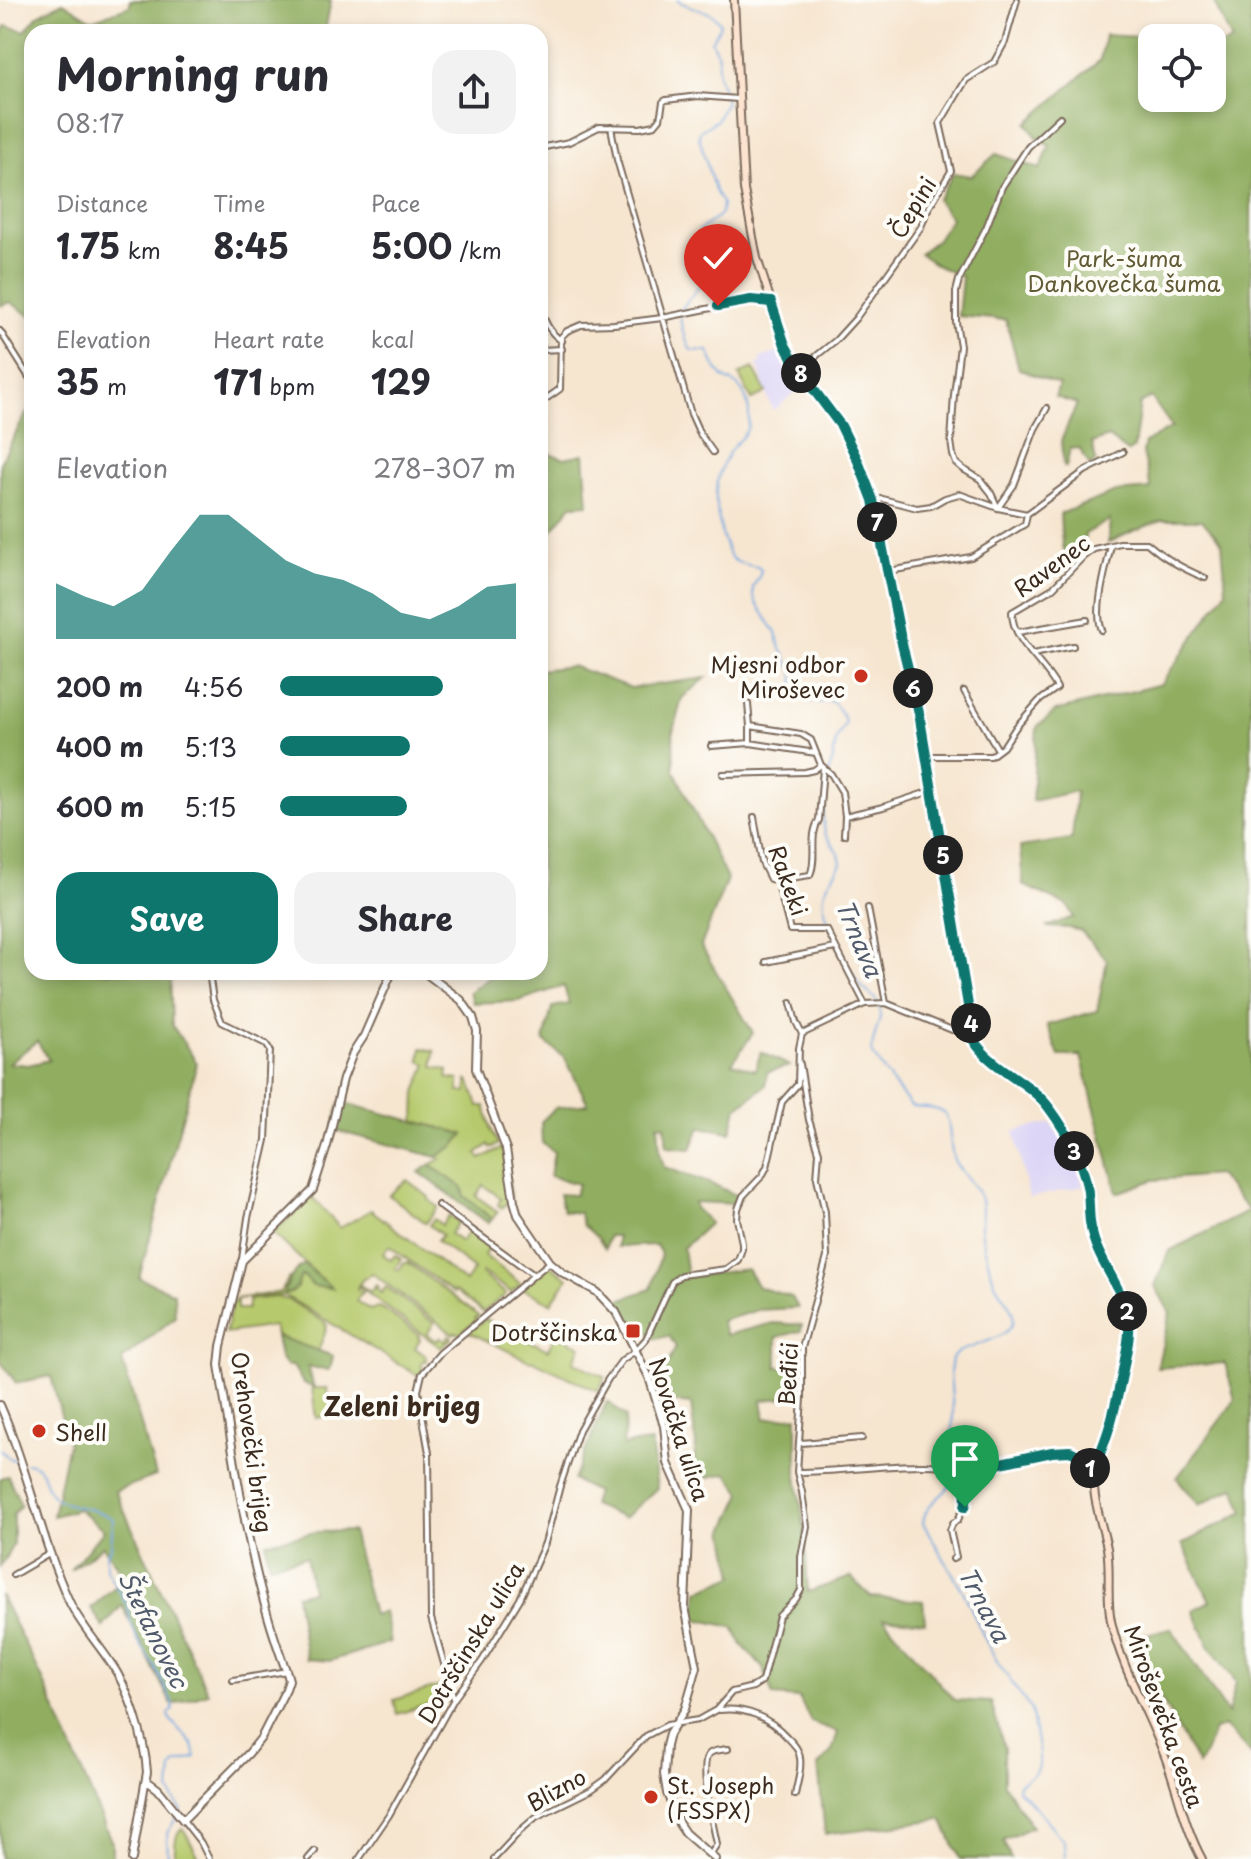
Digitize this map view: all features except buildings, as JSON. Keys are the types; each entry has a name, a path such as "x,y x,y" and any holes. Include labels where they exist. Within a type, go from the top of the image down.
{"main road":[{"name":"Miroševečka cesta","path":"734,0 744,190 757,258 785,345 799,370 841,426 873,500 919,713 974,1041 988,1058 1048,1105 1063,1127 1087,1185 1091,1228 1096,1244 1128,1314 1130,1329 1118,1392 1094,1471 1097,1505 1109,1563 1111,1619 1118,1648 1167,1762 1187,1828 1202,1859"}],"street":[{"name":"Čepini","path":"799,370 836,340 856,318 921,227 951,171 940,123 966,80 994,62 1005,42 1017,0"},
{"path":"548,146 569,142 599,127 640,128 655,125 666,100 698,96 738,99"},
{"path":"998,508 980,479 956,463 953,455 951,441 960,346 956,292 1002,187 1028,147 1060,117"},
{"path":"611,127 617,160 691,414 695,426 713,452"},
{"path":"548,397 560,389 561,337 581,325 662,318 751,300 771,302"},
{"path":"548,328 562,341"},
{"path":"0,331 24,369"},
{"path":"548,350 562,349"},
{"path":"998,508 1014,485 1035,429 1047,408"},
{"path":"887,572 971,557 1025,524 1027,514 1085,471 1123,452"},
{"path":"873,500 883,499 917,508 931,506 959,494 998,508 1027,514"},
{"name":"Ravenec","path":"998,750 1039,701 1057,688 1012,623 1012,612 1053,588 1094,549 1120,543 1147,543 1180,568 1205,578"},
{"path":"1102,630 1098,622 1099,610 1111,545"},
{"path":"1018,632 1087,620"},
{"path":"1033,654 1073,646"},
{"path":"927,756 991,756 998,750 964,691"},
{"path":"748,704 750,743"},
{"path":"750,726 801,734 811,740 823,768 831,774 842,792 844,835"},
{"path":"711,746 750,743 816,753"},
{"path":"723,774 805,772 823,768"},
{"path":"777,880 810,875 813,871 812,842 819,820 823,768"},
{"path":"845,816 932,791"},
{"name":"Rakeki","path":"754,817 762,863 770,879 777,880 790,930 827,930 865,1004"},
{"path":"868,908 885,1003"},
{"path":"766,962 835,948"},
{"path":"210,980 213,1000 222,1022 266,1044 271,1055 266,1140 248,1218 242,1261"},
{"path":"242,1261 313,1190 343,1079 388,980"},
{"name":"Novačka ulica","path":"435,980 461,1000 473,1017 477,1031 476,1069 506,1149 515,1206 530,1235 550,1262 597,1292 611,1305 647,1370 664,1426 668,1463 689,1510 684,1600 696,1658 696,1672 685,1709 674,1724 666,1746 664,1774 667,1793 682,1829 712,1857 717,1844 705,1761 711,1753 728,1749"},
{"path":"791,1003 802,1034 800,1063"},
{"path":"802,1034 865,1004 885,1003 952,1030 972,1032"},
{"name":"Dotrščinska ulica","path":"359,1859 389,1815 454,1699 482,1661 520,1599 545,1543 579,1430 608,1379 622,1360 646,1339 672,1282 681,1275 726,1269 738,1260 742,1243 738,1209 743,1196 767,1167 782,1102 798,1084 800,1063"},
{"name":"Beđići","path":"716,1710 732,1692 753,1687 762,1681 779,1616 801,1590 801,1557 807,1526 797,1472 802,1348 827,1257 827,1246 825,1212 817,1178 819,1152 809,1120 800,1063"},
{"path":"438,1205 534,1275"},
{"name":"Orehovečki brijeg","path":"242,1261 219,1365 254,1570 287,1671"},
{"path":"454,1699 431,1618 429,1453 418,1391 420,1379 426,1367 440,1353 550,1262"},
{"path":"0,1405 70,1603 117,1672 128,1695 146,1760 147,1781 132,1859"},
{"path":"800,1443 862,1438"},
{"path":"953,1559 956,1557 950,1530 965,1507 965,1474 968,1470 1070,1451 1094,1471"},
{"path":"797,1472 946,1466"},
{"path":"13,1575 51,1553"},
{"path":"180,1817 261,1738 289,1680 287,1671 233,1680"},
{"path":"716,1710 749,1712 766,1719 780,1730 800,1757 795,1795"},
{"name":"Blizno","path":"494,1859 536,1817 591,1790 613,1772 646,1736 667,1725 698,1720 716,1710"},
{"path":"147,1781 158,1789 201,1843 209,1859"},
{"path":"308,1859 315,1851"}],"shaded area":[{"path":"783,351 797,384 796,391 772,410 757,364 761,362 760,358"},
{"path":"1051,1123 1062,1134 1083,1186 1029,1198 1014,1131"}],"green space":[{"path":"130,0 331,0 326,24 31,24 38,15 63,2 92,20 130,6"},
{"name":"Park-šuma Dankovečka šuma","path":"1213,0 1251,0 1251,1754 1224,1726 1214,1730 1198,1765 1128,1639 1171,1628 1228,1714 1236,1682 1209,1646 1193,1610 1210,1601 1182,1544 1244,1512 1235,1487 1199,1505 1177,1478 1235,1400 1225,1363 1157,1368 1170,1313 1155,1286 1169,1251 1249,1211 1218,1175 1153,1180 1117,1193 1081,1056 1059,1056 1047,1025 1097,1011 1107,960 1081,931 1046,927 1074,917 1067,905 1023,885 1020,847 1072,839 1076,791 1032,801 1037,727 1056,711 1161,684 1226,591 1222,543 1202,520 1162,520 1108,543 1110,520 1085,534 1084,553 1069,568 1062,546 1060,514 1116,492 1151,489 1143,452 1145,443 1172,427 1151,397 1140,404 1134,448 1128,452 1108,437 1092,443 1096,461 1090,466 1079,448 1070,449 1064,466 1061,441 1077,404 1055,397 1059,385 1019,369 1006,320 958,316 962,277 920,254 937,239 951,218 937,200 954,173 971,176 996,154 1040,169 1050,146 1039,140 1027,123 1100,60 1105,35 1138,37 1138,112 1226,112 1226,44 1232,41"},
{"path":"6,26 24,31 24,312 10,302 0,306 0,40"},
{"path":"753,368 766,392 752,400 739,375"},
{"path":"24,418 24,980 170,980 172,1025 197,1063 139,1278 174,1293 175,1317 122,1360 156,1476 115,1491 208,1693 172,1705 122,1605 103,1627 91,1608 125,1578 103,1546 70,1570 104,1530 78,1509 53,1516 68,1443 51,1376 16,1383 0,1361 0,463","holes":["37,1041 49,1060 28,1065 9,1063"]},
{"path":"548,453 564,458 584,454 588,504 572,505 548,535"},
{"path":"572,666 631,688 706,678 682,698 673,732 674,770 727,879 701,946 753,1033 732,1063 755,1070 761,1052 790,1066 767,1072 765,1086 737,1108 731,1132 700,1127 691,1149 667,1147 665,1125 658,1124 664,1167 741,1198 737,1204 694,1202 695,1208 710,1223 683,1248 687,1277 747,1269 758,1287 792,1297 798,1308 758,1310 721,1321 726,1335 773,1323 802,1325 801,1331 777,1337 777,1367 797,1366 796,1397 762,1400 765,1419 797,1416 797,1475 808,1592 851,1577 871,1597 923,1601 925,1622 883,1618 954,1700 991,1702 1004,1748 1004,1784 1032,1827 1003,1840 1011,1859 960,1859 942,1819 825,1834 818,1766 832,1751 838,1732 811,1722 799,1698 773,1696 763,1668 742,1645 733,1627 695,1619 698,1591 734,1576 725,1530 742,1493 727,1473 691,1481 696,1446 691,1404 673,1402 661,1378 676,1347 669,1336 654,1339 639,1321 631,1325 616,1301 651,1289 661,1254 656,1245 617,1247 617,1236 609,1236 605,1249 583,1225 579,1213 563,1211 559,1194 575,1195 578,1184 550,1176 554,1152 542,1143 541,1122 555,1108 588,1104 565,1058 544,1041 552,1007 569,1004 564,986 518,1001 473,1003 469,992 486,980 548,980 548,669"},
{"path":"422,1048 435,1051 433,1067 448,1070 447,1078 459,1080 459,1092 467,1092 469,1080 479,1106 485,1106 499,1144 491,1148 489,1145 477,1153 481,1159 504,1149 511,1198 502,1208 498,1205 501,1198 483,1185 476,1196 498,1212 492,1219 464,1196 463,1188 430,1165 441,1159 437,1157 455,1145 463,1134 415,1121 416,1092 427,1064 420,1061"},
{"path":"340,1102 464,1134 455,1145 437,1157 333,1130"},
{"path":"430,1165 463,1188 464,1196 492,1219 488,1223 419,1172"},
{"path":"407,1180 438,1207 426,1223 389,1195"},
{"path":"312,1197 340,1228 371,1210 465,1282 474,1269 437,1241 442,1235 429,1225 434,1219 442,1225 449,1215 458,1222 450,1234 461,1242 469,1230 490,1246 484,1255 521,1284 511,1292 482,1272 506,1294 483,1312 389,1246 383,1254 391,1260 395,1255 401,1259 395,1269 398,1271 407,1262 479,1316 459,1334 453,1334 372,1273 365,1277 359,1284 370,1292 376,1285 381,1293 386,1287 434,1323 427,1334 437,1341 440,1337 445,1341 449,1335 452,1338 441,1348 358,1286 357,1289 362,1292 356,1301 370,1310 382,1308 419,1335 415,1348 425,1355 427,1361 421,1364 423,1368 419,1376 284,1295 234,1299 281,1292 289,1277 289,1281 304,1275 313,1286 331,1288 273,1233"},
{"path":"304,1264 332,1288 313,1286 301,1276 295,1289 285,1294 292,1276"},
{"path":"546,1266 553,1267 568,1278 551,1303 521,1288"},
{"path":"276,1297 289,1300 324,1322 327,1326 318,1352 276,1336 274,1326 225,1333 232,1303 237,1301 237,1309 247,1309 249,1300"},
{"path":"485,1319 548,1350 555,1334 581,1346 574,1362 605,1377 598,1391 469,1332"},
{"path":"276,1336 333,1356 330,1370 308,1367 314,1388 303,1383 293,1366 286,1366 280,1358"},
{"path":"312,1388 327,1388 332,1415 316,1418"},
{"path":"607,1401 626,1417 623,1445 651,1442 657,1488 624,1518 592,1505 596,1492 573,1480"},
{"path":"8,1476 21,1505 13,1514 13,1545 0,1567 0,1478"},
{"path":"352,1531 373,1615 384,1611 390,1642 330,1661 306,1659 296,1595 312,1591 306,1557 269,1564 266,1542 316,1532"},
{"path":"0,1595 43,1680 112,1843 112,1859 0,1859"},
{"path":"447,1684 449,1701 447,1699 397,1714 394,1700"},
{"path":"183,1828 200,1859 174,1859 176,1838"}],"waterway":[{"name":"Trnava","path":"677,0 711,14 720,23 711,41 718,55 718,75 726,101 717,120 700,131 699,137 715,191 722,203 721,214 700,230 698,236 706,276 683,308 681,323 691,350 708,351 721,374 741,389 748,406 748,428 730,451 717,482 716,502 722,534 732,559 761,570 753,587 755,601 776,633 793,671 798,695 813,703 830,701 844,718 845,724 836,740 827,776 823,818 825,834 839,854 841,863 825,890 826,914 852,973 880,1008 872,1045 873,1055 911,1106 935,1109 946,1115 953,1157 981,1201 981,1228 994,1281 1013,1314 1009,1330 958,1352 952,1358 951,1484 930,1506 923,1523 963,1591 998,1663 1031,1710 1039,1764 1035,1773 1019,1784 1018,1789 1064,1842 1065,1859"},
{"name":"Štefanovec","path":"0,1450 19,1462"},
{"name":"Štefanovec","path":"25,1463 38,1467 51,1494 57,1499 113,1519 106,1569 128,1607 137,1639 173,1704 169,1718 193,1745 196,1757 175,1764 172,1769 170,1791 182,1810 180,1812"},
{"name":"Štefanovec","path":"168,1859 167,1833 177,1817"}],"place":[{"name":"Mjesni odbor Miroševec","path":"861,676"},
{"name":"Dotrščinska","path":"633,1331"},
{"name":"Shell","path":"39,1431"},
{"name":"St. Joseph (FSSPX)","path":"651,1797"}],"district":[{"name":"Zeleni brijeg","path":"402,1405"}],"route":[{"path":"718,306 751,300 771,302 785,345 799,370 841,426 858,461 873,500 919,713 974,1041 988,1058 1048,1105 1063,1127 1087,1185 1091,1228 1096,1244 1128,1314 1130,1329 1118,1392 1094,1471 1083,1464 1074,1451 1052,1452 968,1470 965,1474 965,1507"}]}
